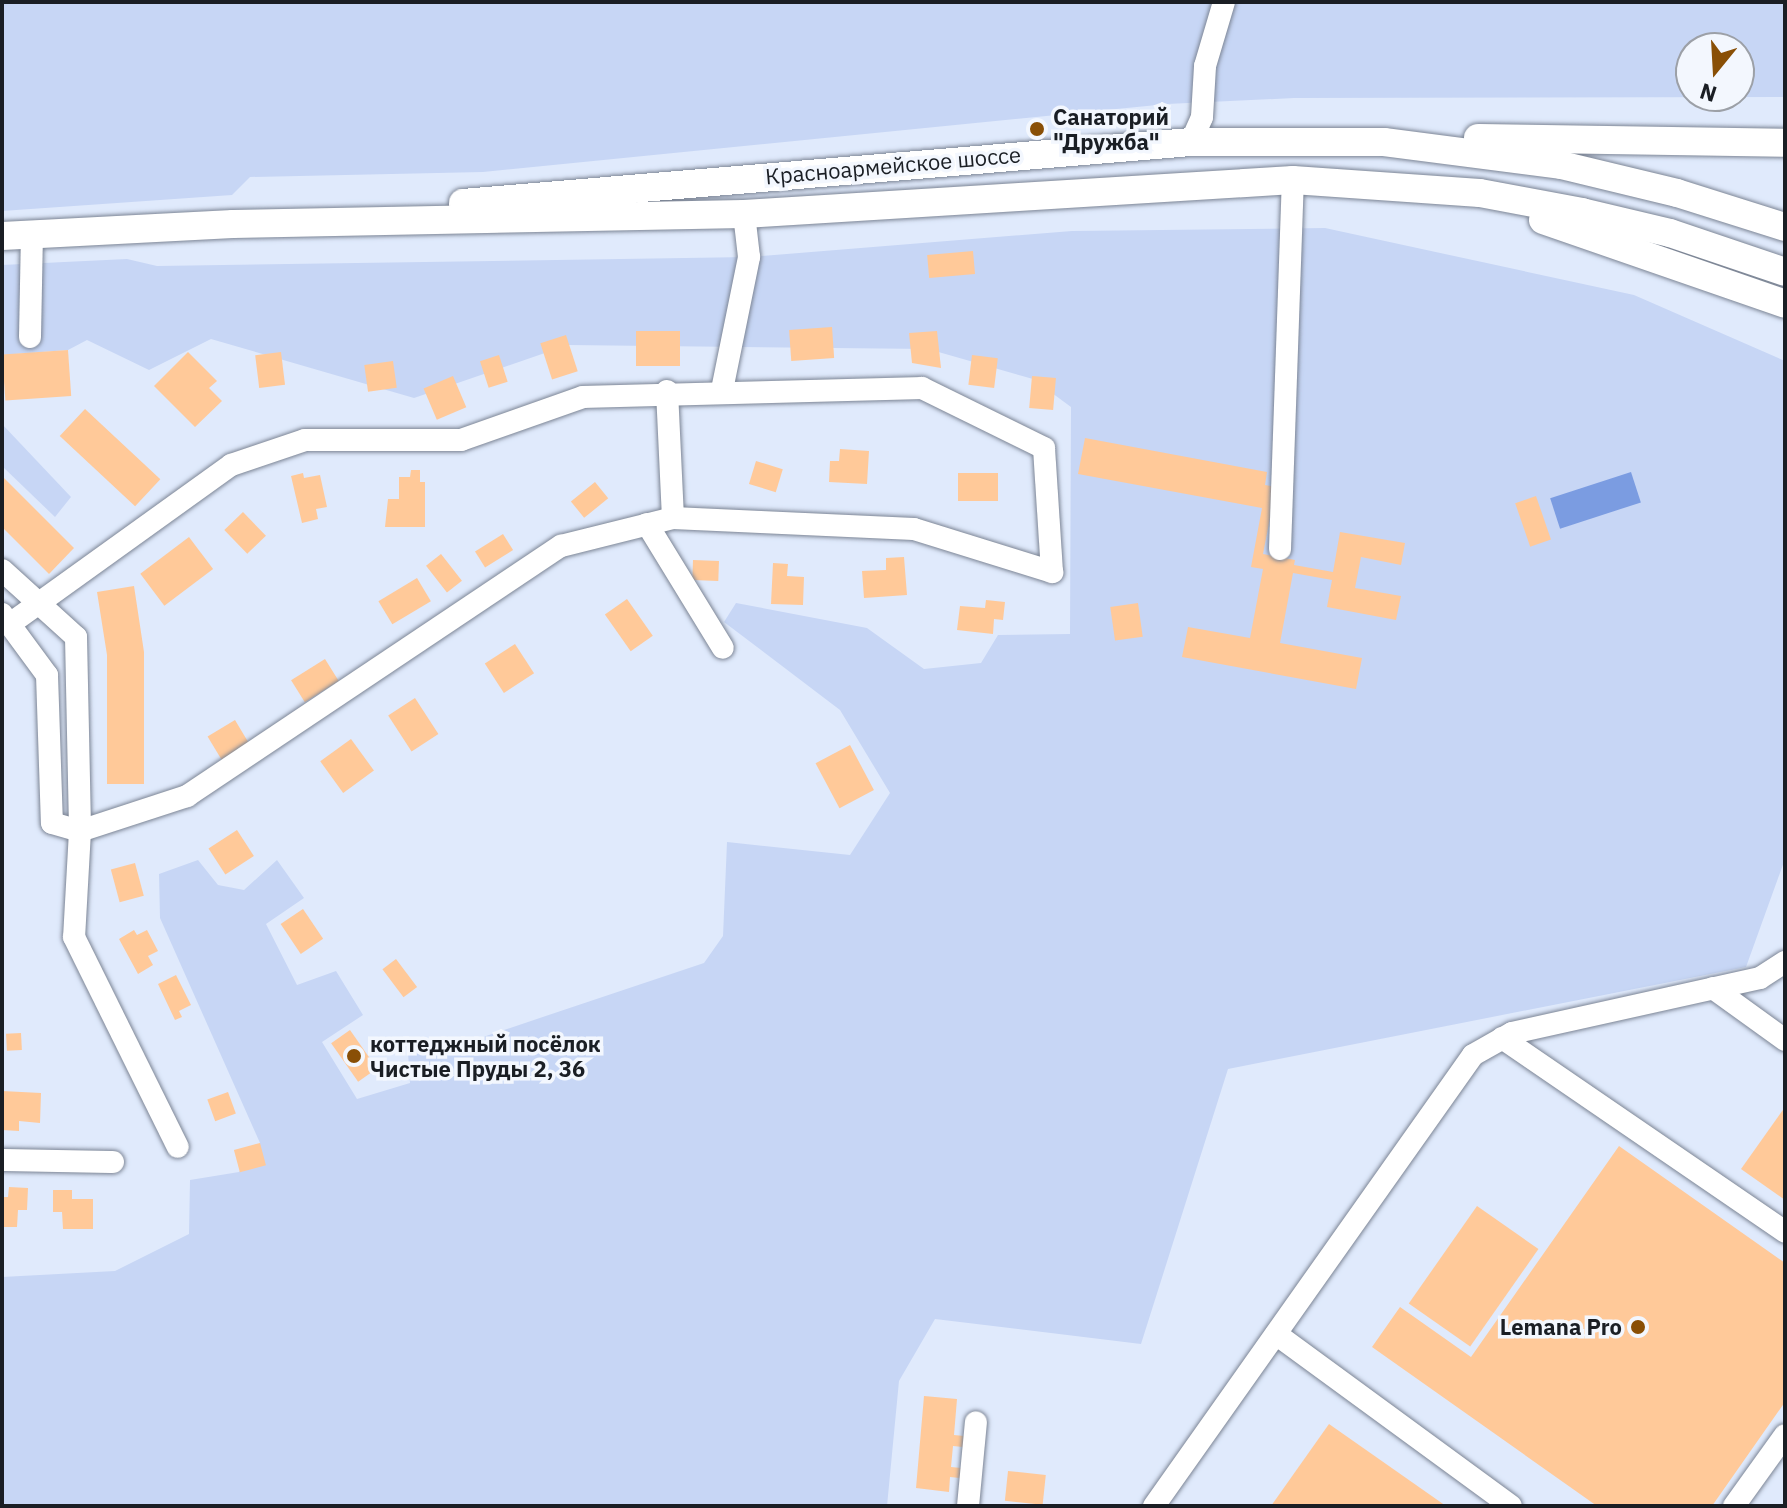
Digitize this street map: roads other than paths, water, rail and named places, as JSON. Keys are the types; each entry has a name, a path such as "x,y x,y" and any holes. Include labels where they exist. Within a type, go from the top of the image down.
{"main road":[{"path":"1384,142 1528,138 1785,143"},
{"name":"Красноармейское шоссе","path":"2,236 233,224 1191,142 1384,142 1561,165 1785,227"},
{"name":"Красноармейское шоссе","path":"233,224 744,214 1293,180 1398,185 1582,212 1670,233 1785,272"},
{"path":"1398,185 1524,214 1785,304"}],"street":[{"path":"1191,142 1202,117 1205,66 1224,2"},
{"path":"1280,549 1293,180"},
{"path":"722,390 749,257 744,214"},
{"path":"30,337 32,235"},
{"path":"922,388 1044,448 1052,572 914,529 673,518 647,524 561,546 187,796 80,831 52,823 47,675 6,619 40,603 231,465 305,440 461,440 583,397 667,391 922,388"},
{"path":"667,391 673,518"},
{"path":"647,524 723,648"},
{"path":"2,570 76,637 80,831 74,937 178,1147"},
{"path":"1154,1506 1473,1055 1502,1038 1760,978 1785,962"},
{"path":"1713,988 1785,1040"},
{"path":"1502,1038 1785,1232"},
{"path":"2,1160 113,1162"},
{"path":"1276,1334 1511,1506"},
{"path":"968,1506 976,1422"},
{"path":"1734,1506 1785,1435"}],"water":[{"path":"1631,472 1641,502 1560,529 1550,498"}],"place":[{"name":"Санаторий \"Дружба\"","path":"1037,129"},
{"name":"коттеджный посёлок Чистые Пруды 2, 36","path":"354,1056"},
{"name":"Lemana Pro","path":"1638,1327"}]}
